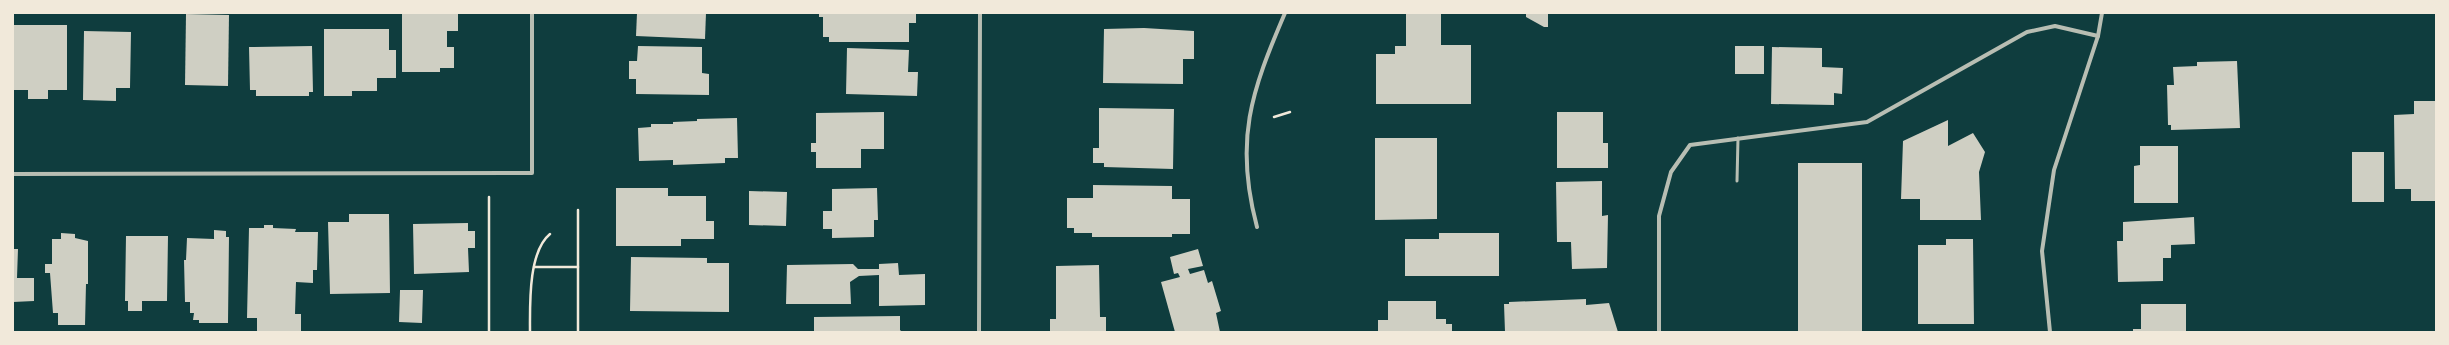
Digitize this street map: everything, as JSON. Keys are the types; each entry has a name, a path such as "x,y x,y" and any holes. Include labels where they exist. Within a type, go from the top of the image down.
{"street":[{"path":"13,174 532,173 532,13"},
{"path":"979,332 980,13"},
{"path":"1257,227 1246,175 1246,138 1250,105 1285,13"},
{"path":"2050,332 2042,251 2054,170 2098,36 2102,13"},
{"path":"1659,332 1659,216 1671,172 1690,145 1867,122 2027,32 2055,26 2098,36"}],"lane":[{"path":"1737,181 1738,138"}],"path":[{"path":"1274,117 1290,112"},
{"path":"489,197 490,332"},
{"path":"578,210 578,332"},
{"path":"530,332 530,279 544,239 550,234"},
{"path":"534,267 578,267"}],"building":[{"path":"402,13 458,13 458,31 447,31 447,47 454,47 454,68 440,68 440,72 402,72"},
{"path":"637,13 706,13 705,39 636,36"},
{"path":"819,13 916,13 916,23 909,23 909,42 829,42 829,37 823,37 823,17 819,17"},
{"path":"1406,13 1441,13 1441,45 1471,45 1471,104 1376,104 1376,54 1395,54 1395,46 1406,46"},
{"path":"1526,13 1548,13 1548,27 1544,27 1526,17"},
{"path":"186,14 229,15 228,86 185,85"},
{"path":"13,25 67,25 67,90 48,90 48,99 28,99 28,90 13,90"},
{"path":"1144,28 1194,31 1194,59 1183,59 1183,84 1103,83 1104,29"},
{"path":"324,29 389,29 389,50 396,50 396,78 377,78 377,91 352,91 352,96 324,96"},
{"path":"84,31 131,32 130,88 116,88 116,101 83,100"},
{"path":"312,46 313,92 309,92 309,96 256,96 256,90 250,90 249,47"},
{"path":"638,46 702,47 702,73 709,74 709,95 636,94 636,79 629,79 629,61 637,61"},
{"path":"1735,46 1764,46 1764,74 1735,74"},
{"path":"1772,47 1822,48 1822,67 1843,68 1842,94 1834,93 1834,105 1771,104"},
{"path":"847,48 909,50 908,72 918,72 917,96 846,94"},
{"path":"2237,61 2240,128 2171,130 2171,125 2168,125 2167,85 2174,85 2173,67 2197,66 2197,62"},
{"path":"2414,101 2436,101 2436,201 2411,201 2411,189 2395,189 2394,115 2414,114"},
{"path":"1099,108 1174,109 1173,169 1104,167 1104,163 1093,163 1093,148 1099,148"},
{"path":"884,112 884,149 861,149 861,168 816,168 816,152 811,152 811,143 816,143 816,113"},
{"path":"1557,112 1603,112 1603,143 1608,143 1608,168 1557,168"},
{"path":"737,118 738,158 725,158 725,163 673,165 673,160 639,161 638,128 651,127 651,124 673,124 673,122 697,121 697,119"},
{"path":"1948,120 1948,146 1973,133 1985,152 1979,172 1981,220 1920,220 1920,199 1901,199 1903,141"},
{"path":"1375,138 1437,138 1437,219 1375,220"},
{"path":"2140,146 2178,146 2178,203 2134,203 2134,166 2140,165"},
{"path":"2352,152 2384,152 2384,202 2352,202"},
{"path":"1798,163 1862,163 1862,332 1798,332"},
{"path":"1602,181 1602,216 1608,215 1607,268 1572,269 1571,242 1557,242 1556,182"},
{"path":"1093,185 1172,186 1172,199 1190,199 1190,234 1172,234 1172,237 1092,237 1092,233 1074,233 1074,228 1067,228 1067,198 1093,198"},
{"path":"616,188 668,188 668,196 706,196 706,221 714,221 714,239 681,239 681,246 616,246"},
{"path":"877,188 878,220 874,220 874,237 832,238 832,229 823,229 823,211 832,211 832,189"},
{"path":"749,191 787,192 786,226 749,225"},
{"path":"349,214 389,214 390,293 330,294 328,222 349,222"},
{"path":"2194,217 2195,244 2171,245 2171,258 2163,258 2163,281 2118,282 2117,241 2123,241 2123,222"},
{"path":"468,223 468,231 475,231 475,248 468,248 469,272 414,274 413,224"},
{"path":"264,225 273,225 273,228 296,229 295,232 318,232 317,270 313,270 313,283 296,282 295,314 301,314 301,332 257,332 257,318 247,318 249,228 264,228"},
{"path":"214,230 226,231 226,237 229,237 228,323 199,323 199,320 193,320 194,313 190,313 190,302 185,302 184,260 186,260 187,238 214,239"},
{"path":"61,233 75,234 75,238 88,241 88,284 86,284 85,325 58,325 58,313 53,313 50,273 45,273 45,264 52,264 52,239 61,239"},
{"path":"1439,233 1499,233 1499,276 1405,276 1405,239 1439,239"},
{"path":"126,236 168,236 167,301 142,301 142,311 128,311 128,301 125,301"},
{"path":"1946,239 1973,239 1974,324 1918,324 1918,245 1946,245"},
{"path":"13,249 18,249 17,278 34,278 34,301 13,302"},
{"path":"1198,249 1203,266 1188,269 1190,274 1204,270 1208,283 1212,281 1221,311 1216,313 1220,332 1175,332 1161,282 1180,277 1178,273 1174,274 1170,257"},
{"path":"631,257 707,258 707,263 729,263 729,312 630,311"},
{"path":"898,263 899,275 925,274 925,305 879,306 879,275 859,276 850,282 851,304 786,304 787,265 853,264 858,269 879,269 879,264"},
{"path":"1099,265 1100,317 1106,317 1106,332 1050,332 1050,319 1056,319 1056,266"},
{"path":"400,290 423,290 422,323 399,322"},
{"path":"1586,299 1586,305 1609,303 1618,332 1505,332 1504,304 1509,304 1509,302"},
{"path":"1388,301 1436,301 1436,319 1446,319 1446,324 1452,324 1452,332 1378,332 1378,320 1388,320"},
{"path":"2141,304 2186,304 2186,332 2133,332 2133,329 2141,329"},
{"path":"900,316 900,330 902,332 814,332 814,317"}]}
